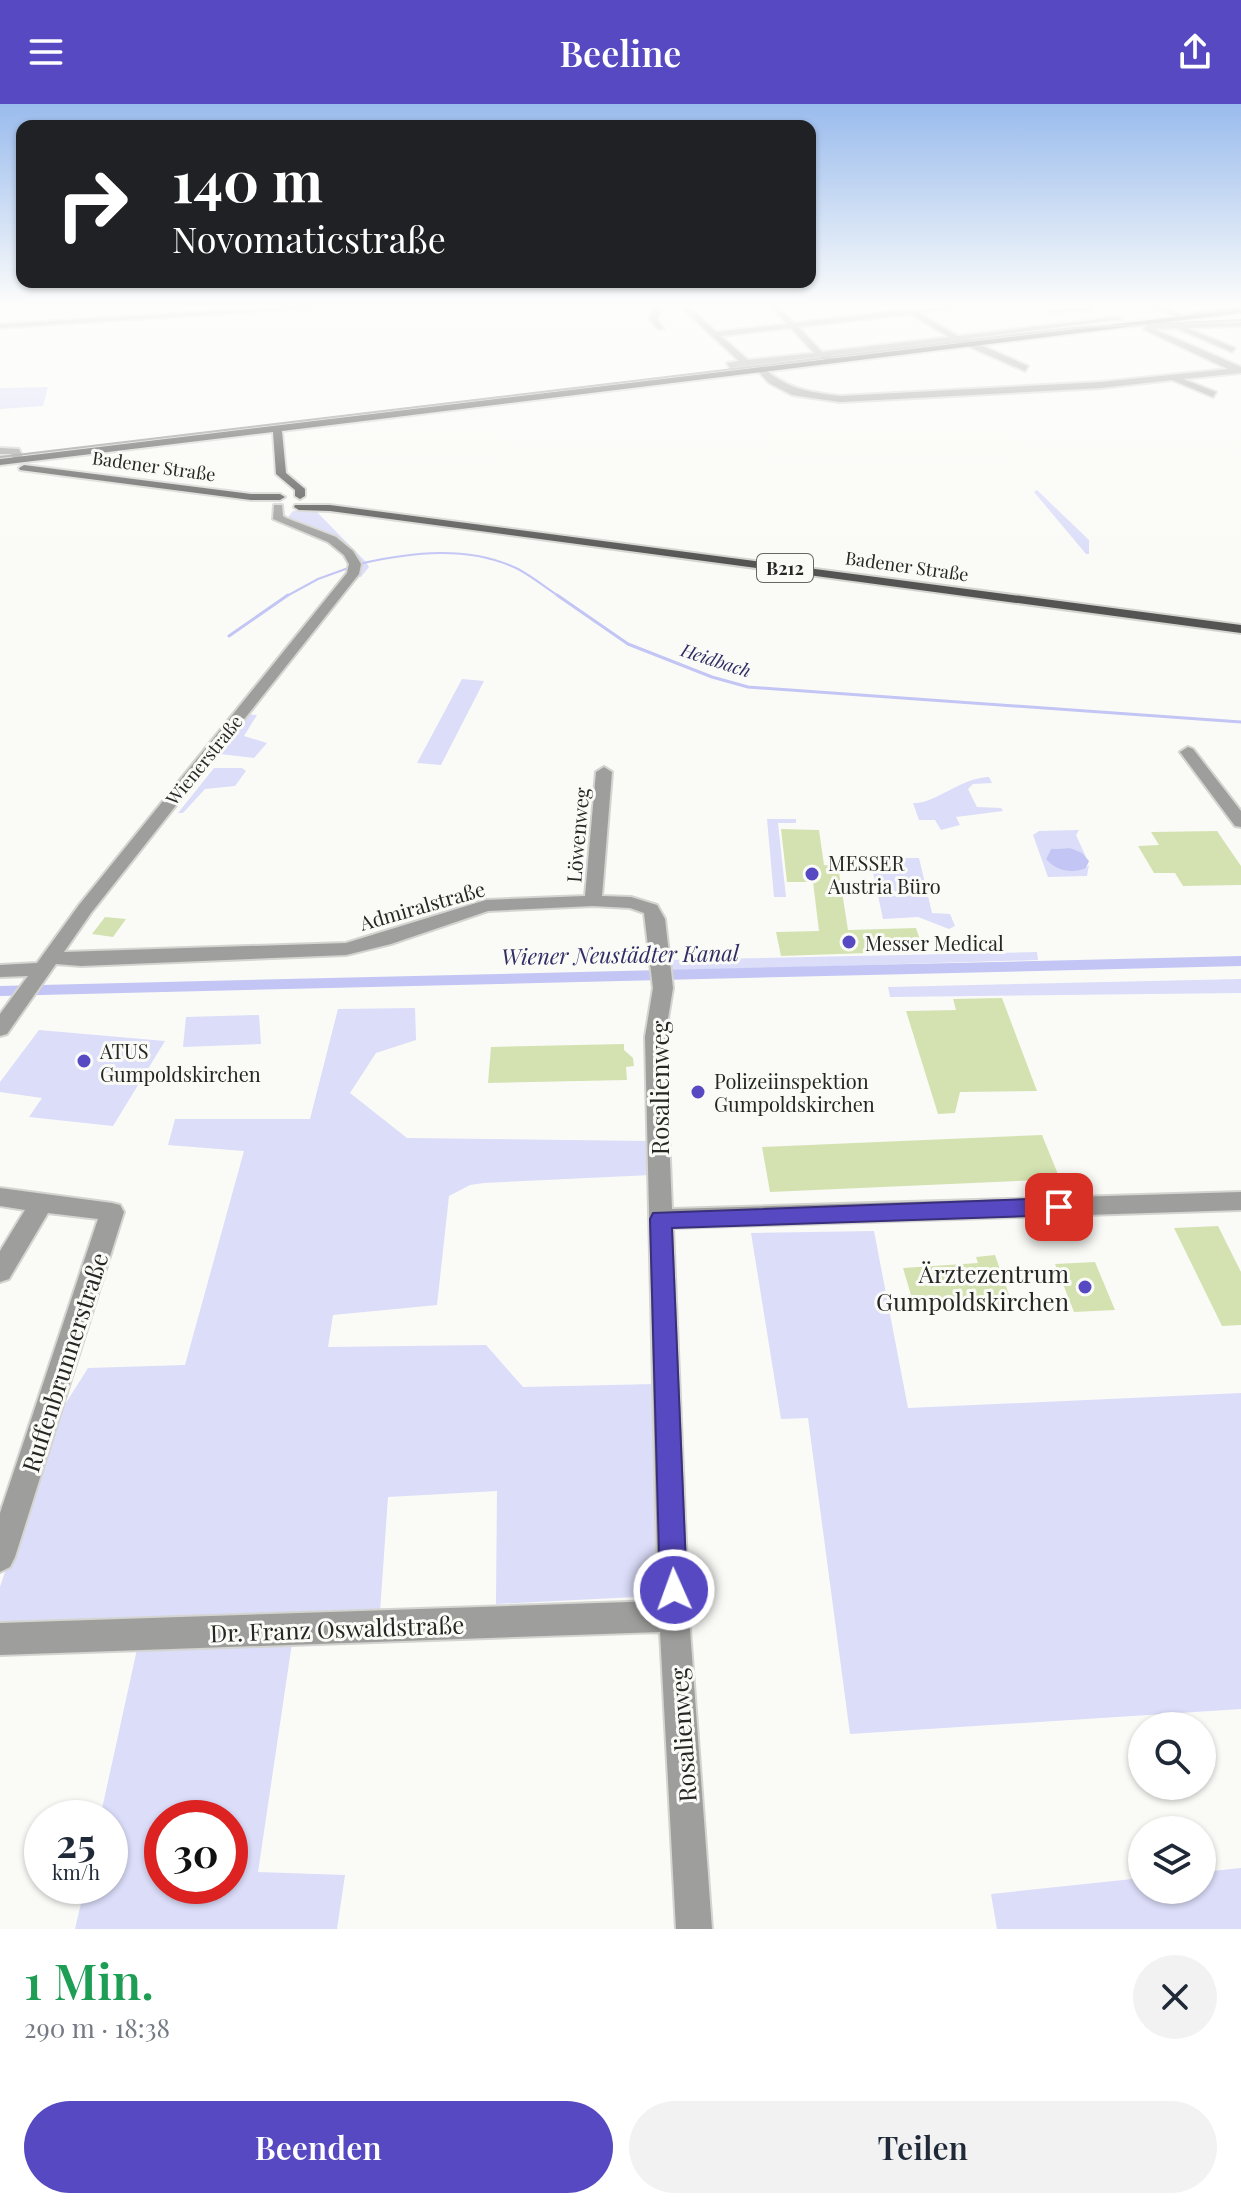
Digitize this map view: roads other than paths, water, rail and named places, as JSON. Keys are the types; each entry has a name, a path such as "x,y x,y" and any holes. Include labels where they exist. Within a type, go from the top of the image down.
{"main road":[{"path":"0,459 565,392"},
{"path":"277,428 281,474 289,502"},
{"name":"B212","path":"16,455 52,470"},
{"name":"B212","path":"0,459 52,470"},
{"name":"Badener Straße","path":"52,470 1241,629"}],"street":[{"path":"793,392 840,399 967,392"},
{"path":"1209,392 1213,394"},
{"name":"Wienerstraße","path":"0,1029 42,968 354,567 345,550 289,502"},
{"path":"1188,752 1241,822"},
{"name":"Löwenweg","path":"593,901 604,772"},
{"name":"Admiralstraße","path":"0,971 111,959 346,949 384,940 486,906 593,901 631,903 651,909 656,919 662,976"},
{"name":"Rosalienweg","path":"662,976 655,1037 674,1616 694,1929"},
{"path":"0,1197 39,1201 36,1214 0,1272"},
{"name":"Ruffenbrunnerstraße","path":"0,1557 112,1212 39,1201"},
{"path":"661,1219 1241,1201"},
{"name":"Dr. Franz Oswaldstraße","path":"0,1639 674,1616"}],"water":[{"path":"1070,848 1082,853 1089,861 1086,868 1064,870 1046,859 1051,849"}],"waterway":[{"name":"Heidbach","path":"359,564 419,554 480,556 518,569 560,597"},
{"name":"Heidbach","path":"286,597 318,579 351,567"},
{"name":"Heidbach","path":"557,595 628,644 712,677 748,687 1241,722"},
{"name":"Heidbach","path":"229,636 286,597"},
{"name":"Wiener Neustädter Kanal","path":"0,991 1241,961"}],"tram line":[{"path":"0,457 539,392"}],"place":[{"name":"MESSER Austria Büro","path":"812,874"},
{"name":"Messer Medical","path":"849,942"},
{"name":"ATUS Gumpoldskirchen","path":"84,1061"},
{"name":"Polizeiinspektion Gumpoldskirchen","path":"698,1092"},
{"name":"Ärztezentrum Gumpoldskirchen","path":"1085,1287"}]}
